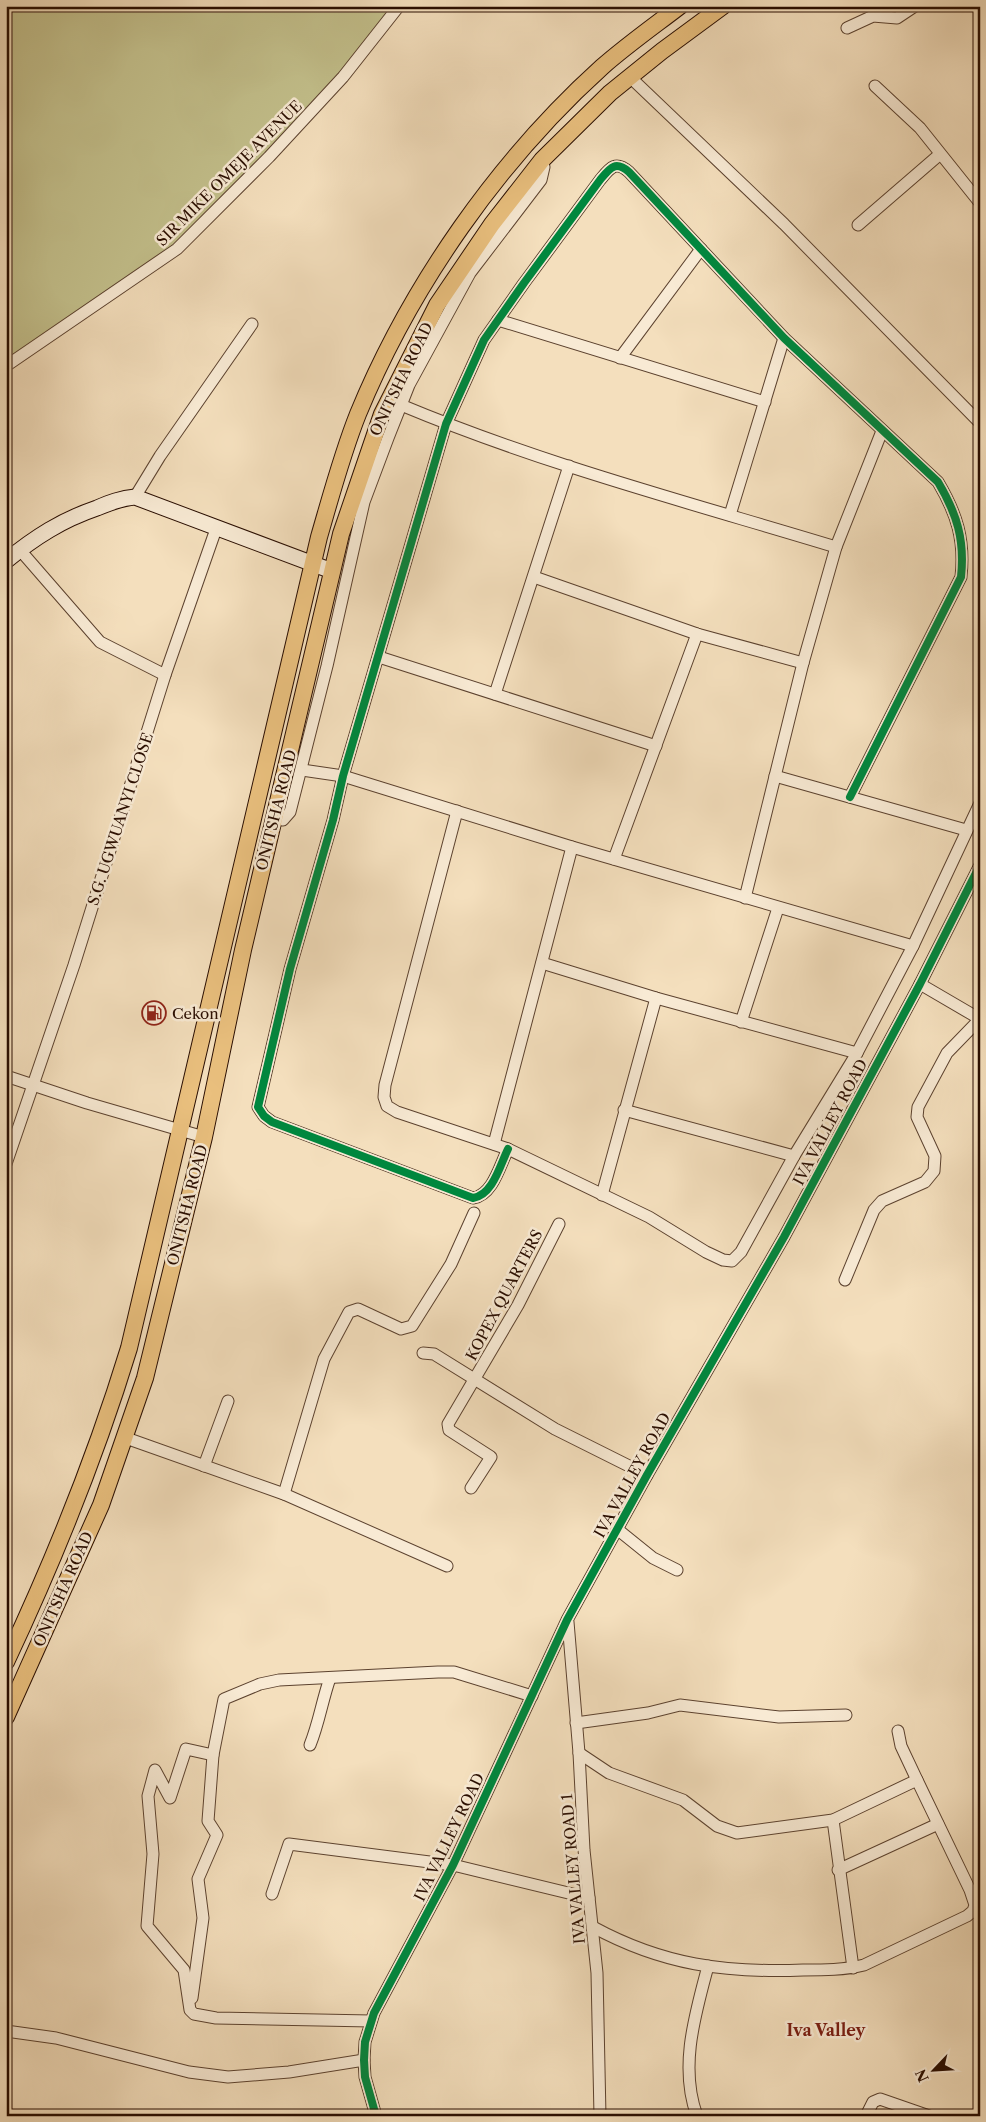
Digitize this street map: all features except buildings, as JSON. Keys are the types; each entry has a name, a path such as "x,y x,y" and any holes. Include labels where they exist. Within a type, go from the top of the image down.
{"main road":[{"name":"ONITSHA ROAD","path":"6,1662 73,1511 111,1408 129,1348 313,563 345,451 358,414 404,319 456,235 483,197 528,142 578,90 603,66 680,6"},
{"name":"ONITSHA ROAD","path":"6,1717 101,1505 126,1438 145,1378 204,1137 243,950 341,534 369,446 382,414 433,313 487,230 542,160 580,120 630,77 723,6"},
{"path":"6,561 45,530 73,516 121,499 134,497 216,530 332,571"}],"street":[{"name":"SIR MIKE OMEJE AVENUE","path":"6,366 177,250 269,157 343,76 399,6"},
{"path":"847,28 873,16 897,18 915,6"},
{"path":"630,77 784,224 980,423"},
{"path":"875,86 920,128 939,155 980,203"},
{"path":"858,225 939,155"},
{"path":"274,819 283,820 290,812 302,770 364,502 401,405 440,324 470,273 541,180 544,167 542,160"},
{"path":"508,1149 490,1186 479,1197 473,1198 272,1122 264,1116 258,1107 290,969 333,820 343,776 446,424 484,340 600,180 609,169 616,166 622,166 630,172 784,338 938,482 952,506 962,540 961,577 850,798"},
{"path":"620,358 701,249"},
{"path":"498,320 765,402"},
{"path":"134,497 160,456 252,324"},
{"path":"730,515 784,338"},
{"path":"401,405 446,424 569,466 836,547"},
{"path":"744,898 803,663 836,547 882,431"},
{"path":"495,694 569,466"},
{"name":"S.G. UGWUANYI CLOSE","path":"6,1164 74,965 165,675 216,530"},
{"path":"20,550 100,642 165,675"},
{"path":"534,577 698,634 803,663"},
{"path":"614,860 698,634"},
{"path":"379,657 656,746"},
{"path":"302,770 343,776 614,860 913,946"},
{"path":"775,776 966,830"},
{"path":"458,811 385,1085 384,1097 387,1106 397,1112 508,1149 602,1196 649,1217 706,1252 723,1260 732,1261 741,1252 794,1156 857,1053 913,946 980,802"},
{"path":"494,1144 572,847"},
{"name":"IVA VALLEY ROAD","path":"376,2116 365,2077 364,2060 365,2042 371,2021 453,1864 568,1620 647,1475 784,1237 920,984 980,866"},
{"path":"741,1022 778,908"},
{"path":"542,963 656,998 857,1053"},
{"path":"845,1280 874,1210 882,1200 925,1182 934,1171 935,1156 917,1117 918,1107 947,1053 980,1019 920,984"},
{"path":"602,1196 656,998"},
{"path":"6,1076 204,1137"},
{"path":"624,1110 794,1156"},
{"path":"284,1494 324,1359 349,1312 358,1309 401,1329 412,1326 451,1264 474,1213"},
{"name":"KOPEX QUARTERS","path":"471,1488 491,1457 449,1430 450,1420 476,1380 559,1224"},
{"name":"KOPEX QUARTERS","path":"423,1354 434,1354 555,1429 647,1475"},
{"path":"204,1466 228,1401"},
{"path":"126,1438 284,1494 447,1566"},
{"path":"617,1529 653,1558 677,1570"},
{"name":"IVA VALLEY ROAD 1","path":"568,1620 589,1898 597,1973 600,2116"},
{"path":"190,2010 203,1918 198,1879 217,1835 208,1821 207,1815 213,1755 224,1699 270,1681 454,1672 532,1696"},
{"path":"310,1745 320,1720 323,1698 330,1678"},
{"path":"576,1723 648,1713 680,1705 779,1717 846,1715"},
{"path":"593,1927 636,1948 679,1962 708,1966 790,1971 853,1968 870,1963 926,1937 973,1911 975,1905 970,1890 917,1780 902,1746 898,1731"},
{"path":"213,1755 186,1749 170,1798 154,1770 148,1796 153,1854 147,1926 184,1970 190,2010 194,2014 216,2018 371,2021"},
{"path":"579,1753 609,1773 683,1800 717,1826 737,1833 833,1820 917,1780"},
{"path":"833,1820 838,1870 853,1968"},
{"path":"838,1870 938,1824"},
{"path":"272,1894 289,1844 453,1864 589,1898"},
{"path":"697,2116 689,2086 689,2052 708,1966"},
{"path":"6,2031 56,2038 189,2072 228,2076 289,2072 364,2060"},
{"path":"866,2116 873,2102 880,2099 929,2116"}],"shaded area":[{"path":"6,6 393,6 343,77 177,249 6,366"}],"cycle path":[{"path":"508,1149 491,1185 480,1196 473,1198 272,1122 264,1116 258,1107 290,969 333,820 343,776 446,424 484,340 600,180 613,167 620,166 629,172 784,338 938,482 955,516 962,551 961,577 850,797"},
{"path":"376,2116 365,2077 364,2060 365,2042 374,2013 453,1865 567,1620 647,1475 784,1237 920,984 980,865"}],"place":[{"name":"Cekon","path":"154,1013"}],"district":[{"name":"Iva Valley","path":"826,2030"}]}
